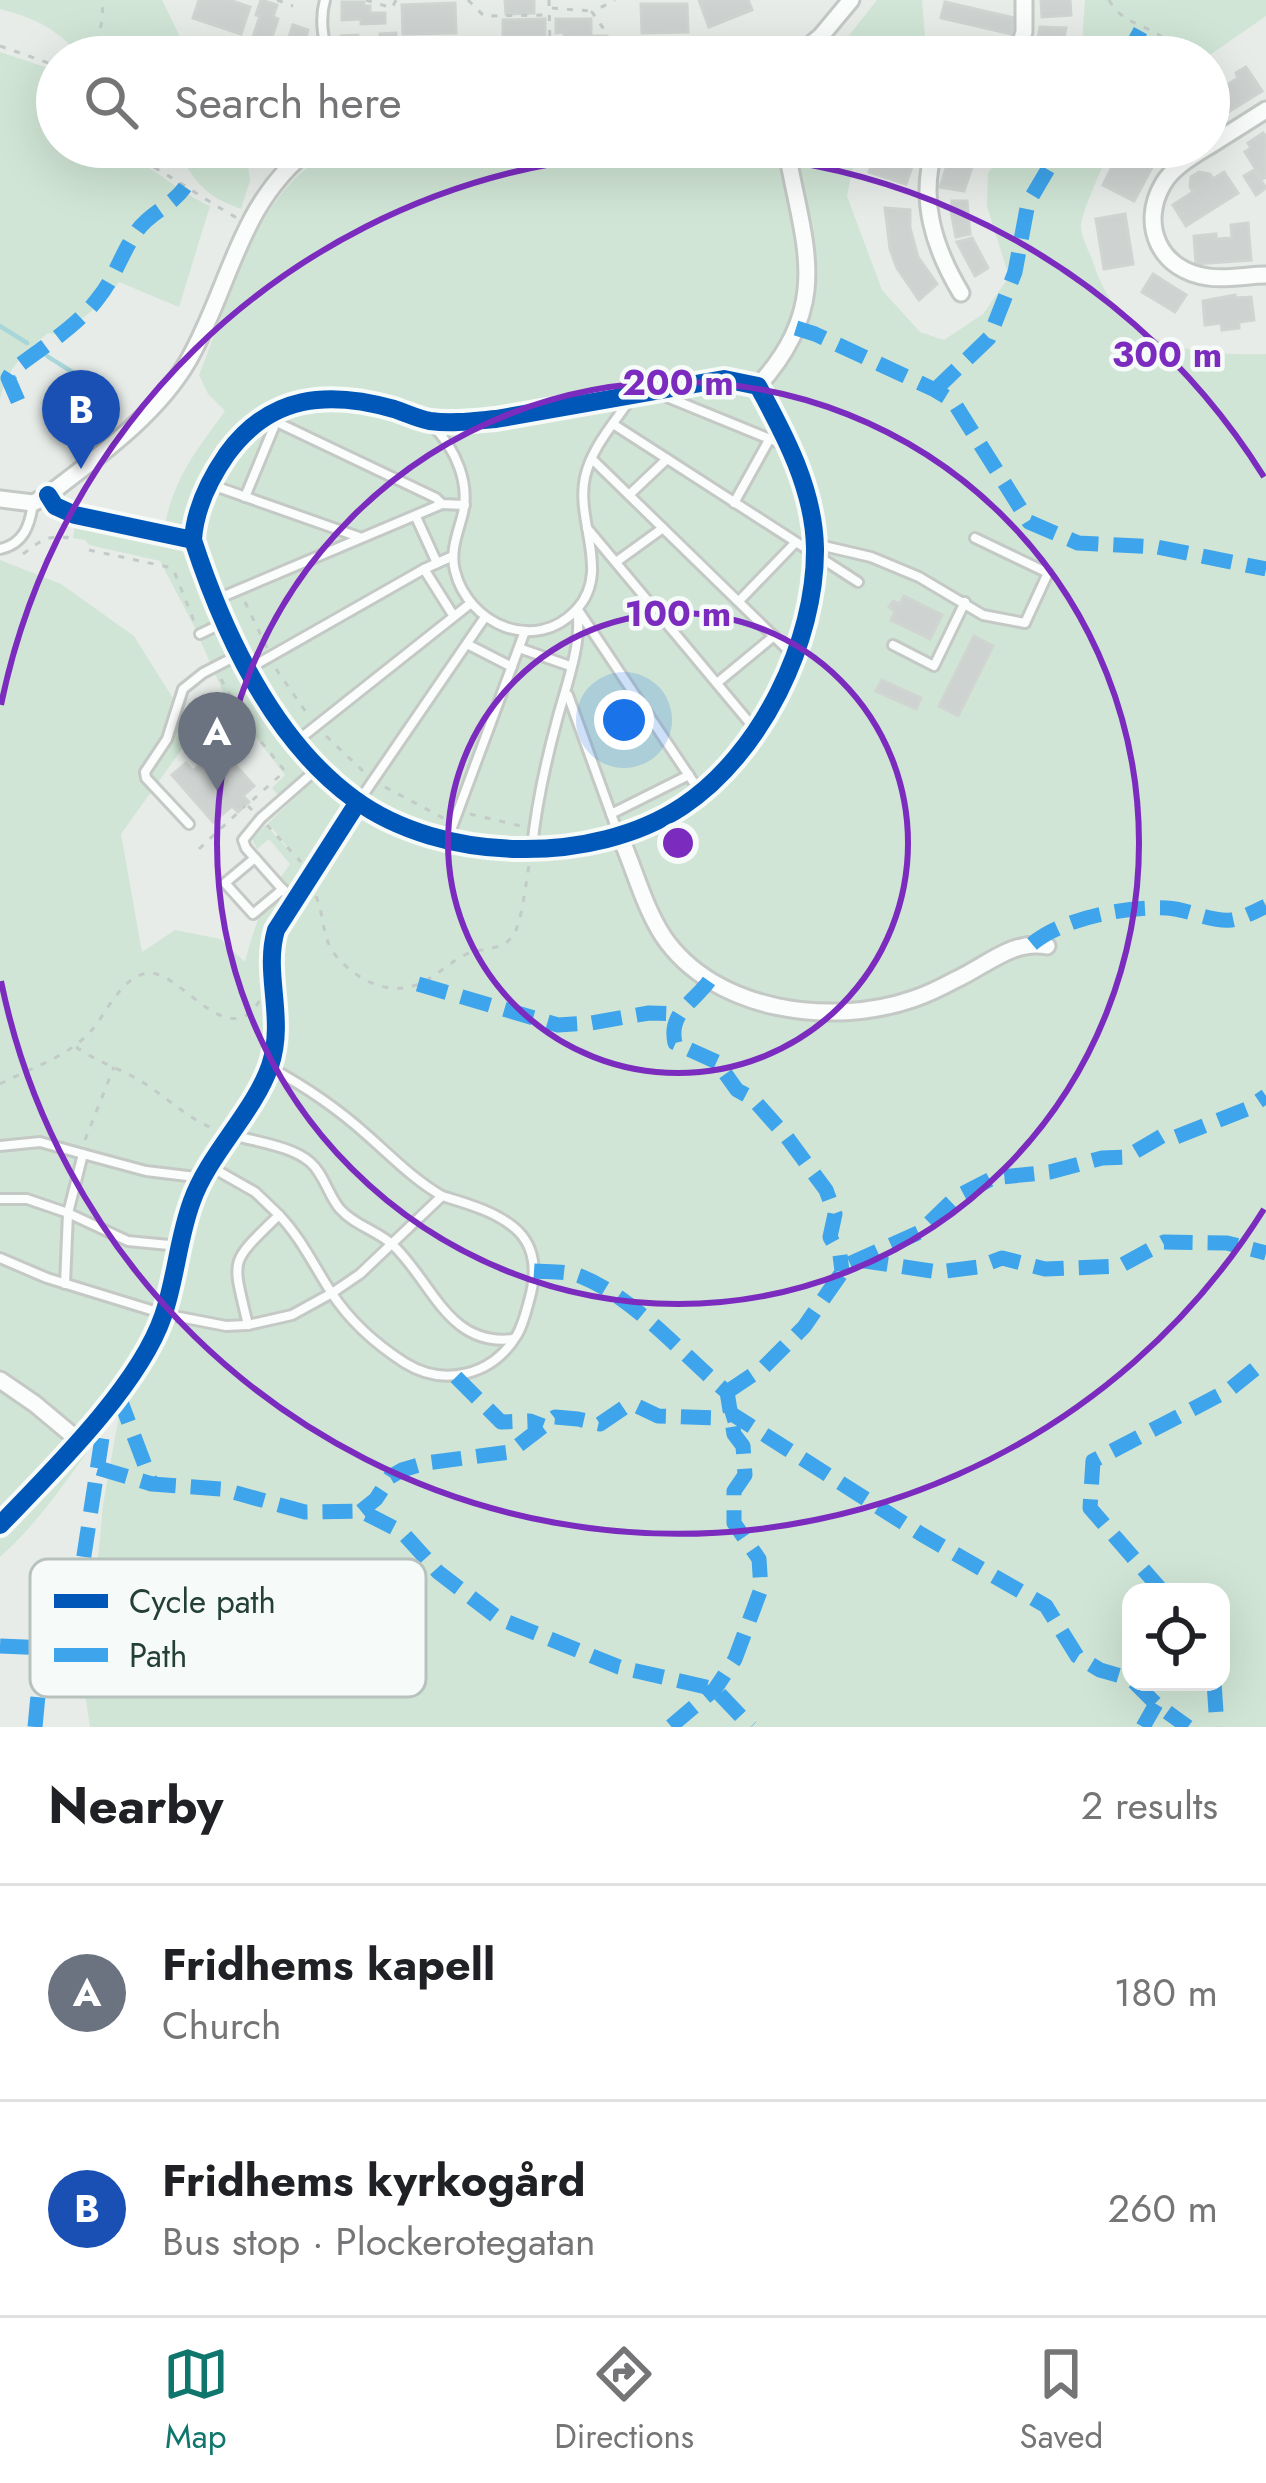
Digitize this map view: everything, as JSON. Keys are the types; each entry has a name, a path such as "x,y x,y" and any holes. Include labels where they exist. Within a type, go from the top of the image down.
{"street":[{"path":"821,36 851,0"},
{"path":"1023,36 1024,0"},
{"path":"1230,132 1266,110"},
{"path":"40,499 142,417 179,374 248,224 288,168"},
{"path":"758,386 782,356 804,311 808,266 790,168"},
{"path":"929,168 926,193 936,244 962,293"},
{"path":"1179,168 1165,179 1152,208 1155,238 1171,263 1206,277 1266,274"},
{"path":"724,379 758,386 790,448 807,496 815,549 813,583 795,657 773,706 730,764 670,814 619,835 562,847 495,849 447,841 394,823 358,802 318,768 243,662 193,539 208,484 229,452 246,432 270,419 279,408 308,400 352,400 427,421 496,419 724,379"},
{"path":"0,499 40,499 75,515 193,539"},
{"path":"0,1525 118,1394 144,1357 164,1314 192,1198 270,1067 278,1022 272,971 274,936 287,895 311,874 358,802"},
{"path":"619,835 654,919 680,957 709,981 762,1005 839,1011 874,1008 920,996 1019,945 1047,946"},
{"path":"0,1380 78,1440"}],"lane":[{"path":"325,0 325,36"},
{"path":"655,392 790,448"},
{"path":"427,421 438,431 463,478 465,505 453,556 455,574 484,617 507,629 525,631 549,628 567,618 586,597 592,561 582,502 584,482 591,458 632,397"},
{"path":"245,497 270,419 442,504"},
{"path":"613,424 795,542 872,557 983,615 1025,623 1048,573 975,538"},
{"path":"734,503 769,440"},
{"path":"591,458 795,657"},
{"path":"629,496 667,460"},
{"path":"208,484 361,538"},
{"path":"0,549 23,536 40,499"},
{"path":"216,599 442,504 465,505"},
{"path":"416,517 437,562"},
{"path":"586,527 755,730"},
{"path":"616,562 663,528"},
{"path":"739,602 795,542"},
{"path":"815,549 858,582"},
{"path":"189,824 145,772 167,739 180,694 194,679 215,667 269,657 453,556"},
{"path":"424,569 453,615"},
{"path":"893,645 934,666 964,602"},
{"path":"297,741 471,603"},
{"path":"532,850 567,692 577,609"},
{"path":"577,609 701,792"},
{"path":"358,802 484,617"},
{"path":"200,634 225,622"},
{"path":"447,841 525,631"},
{"path":"717,683 775,636"},
{"path":"467,644 512,667"},
{"path":"519,648 571,666"},
{"path":"567,692 619,835"},
{"path":"255,857 225,883 253,914 287,895 243,840 318,768"},
{"path":"611,814 689,775"},
{"path":"0,1147 40,1142 146,1171 208,1172 255,1192 279,1215 332,1293 386,1350 408,1365 450,1377 467,1375 497,1358 522,1325 534,1278 534,1262 525,1240 497,1217 442,1196 409,1174 314,1092 270,1067"},
{"path":"230,1134 308,1161 341,1211 391,1243 467,1331 486,1339 515,1339"},
{"path":"65,1284 68,1213 82,1154"},
{"path":"0,1258 65,1284 164,1314 226,1326 248,1325 292,1315 332,1293 359,1274 442,1196"},
{"path":"0,1199 26,1199 128,1240 180,1246"},
{"path":"248,1325 237,1266 242,1251 279,1215"}],"path":[{"path":"98,36 103,0"},
{"path":"277,0 293,5"},
{"path":"366,0 392,8 396,0"},
{"path":"468,0 484,16 549,16"},
{"path":"549,0 550,36"},
{"path":"549,8 592,11 615,0"},
{"path":"1108,0 1116,15 1164,36"},
{"path":"592,11 608,36"},
{"path":"0,46 36,59"},
{"path":"157,168 248,224"},
{"path":"23,554 47,537 68,538"},
{"path":"89,550 168,566 200,634"},
{"path":"239,590 269,657 316,725 373,780 452,822"},
{"path":"199,849 284,771 236,708 215,667"},
{"path":"225,762 255,736"},
{"path":"247,805 311,874 333,953 351,970 385,988 418,984 476,950 511,938 518,925 532,850"},
{"path":"456,811 534,830"},
{"path":"0,1084 75,1046 140,974 166,977 195,1001 218,1014 238,1018 255,1007 272,971"},
{"path":"75,1046 143,1082 199,1124 230,1134"},
{"path":"82,1154 114,1067"}],"green space":[{"path":"0,0 162,0 180,36 60,36 0,9"},
{"path":"877,0 922,0 925,36 849,36"},
{"path":"1085,0 1266,0 1266,16 1230,41 1230,36 1082,36"},
{"path":"0,52 36,64 36,168 148,168 210,206 179,307 119,282 61,336 48,333 24,355 11,370 0,400"},
{"path":"188,168 248,168 250,181 241,209 215,197"},
{"path":"308,168 853,168 847,196 882,290 920,332 944,340 983,314 1009,277 987,206 992,168 1102,168 1081,226 1105,290 1120,312 1139,329 1184,348 1266,354 1266,1727 90,1727 85,1697 426,1697 426,1559 98,1559 121,1404 49,1504 0,1557 0,560 61,584 134,636 197,728 121,834 142,952 175,930 220,939 245,962 262,910 290,864 269,839 257,849 252,839 266,825 295,857 268,823 300,793 292,785 279,797 272,788 285,775 226,699 160,561 73,538 78,525 162,542 176,487 225,411 208,394 199,375 236,275 273,205"}],"building":[{"path":"199,0 229,0 250,7 241,34 193,18"},
{"path":"261,0 277,5 272,36 253,36 260,16 256,15"},
{"path":"505,0 534,0 534,13 506,14"},
{"path":"699,0 748,0 752,10 709,27"},
{"path":"1041,0 1070,0 1071,15 1042,17"},
{"path":"342,2 364,2 370,13 385,13 385,23 342,20"},
{"path":"945,2 1014,18 1011,34 941,18"},
{"path":"455,3 456,33 403,34 402,5"},
{"path":"641,4 687,4 688,32 642,33"},
{"path":"545,19 545,36 503,36 503,20"},
{"path":"556,19 591,19 591,35 556,33"},
{"path":"293,25 308,30 306,36 289,36"},
{"path":"1040,27 1066,28 1064,36 1038,36"},
{"path":"1246,67 1262,91 1230,111 1230,83 1238,78 1236,73"},
{"path":"1263,133 1266,177 1262,179 1245,152 1251,148 1248,143"},
{"path":"870,168 912,168 906,184 869,172"},
{"path":"946,168 972,168 964,191 940,187"},
{"path":"1112,168 1152,168 1134,201 1103,185"},
{"path":"1254,170 1266,188 1256,195 1244,176"},
{"path":"1199,172 1213,179 1224,172 1238,193 1186,226 1173,205 1193,192 1191,177"},
{"path":"952,201 967,201 970,234 956,237"},
{"path":"885,208 910,210 918,257 937,284 919,300 897,268"},
{"path":"1125,214 1133,264 1104,269 1096,219"},
{"path":"1248,223 1251,260 1196,264 1194,236 1232,238 1231,225"},
{"path":"972,238 988,268 975,276 957,242"},
{"path":"1153,274 1186,295 1175,312 1142,292"},
{"path":"1251,297 1254,320 1222,330 1221,323 1205,325 1203,301"},
{"path":"904,596 942,615 930,639 891,620 895,611 889,607 893,601 900,604"},
{"path":"974,636 993,646 958,716 939,706"},
{"path":"882,680 921,698 916,709 876,691"},
{"path":"210,755 221,768 231,760 254,786 243,796 249,802 238,812 232,806 213,822 172,775 186,763 193,771"}],"waterway":[{"path":"0,326 27,343"},
{"path":"47,356 88,386 99,417"}],"marked path":[{"path":"1138,36 1142,28"},
{"path":"935,390 989,338 1015,272 1028,203 1049,168"},
{"path":"18,401 8,378 13,370 90,308 137,231 185,187"},
{"path":"796,328 953,401 1029,522 1078,543 1157,547 1266,569"},
{"path":"1032,944 1060,927 1114,912 1167,908 1231,920 1266,906"},
{"path":"709,981 679,1016 675,1043 717,1062 737,1090 752,1098 786,1136 826,1190 835,1214 830,1237 842,1271"},
{"path":"418,984 558,1025 649,1013 678,1014"},
{"path":"727,1392 763,1368 804,1327 847,1265 920,1232 956,1197 993,1178 1126,1157 1162,1136 1176,1137 1247,1109 1266,1096"},
{"path":"858,1260 938,1272 978,1267 1002,1258 1045,1269 1120,1266 1164,1242 1227,1243 1266,1253"},
{"path":"534,1271 575,1274 600,1285 639,1312 727,1392 734,1434 743,1446 745,1475 734,1491 734,1523 759,1559 761,1589 735,1659 715,1689 670,1727"},
{"path":"1155,1583 1090,1508 1093,1461 1229,1390 1266,1360"},
{"path":"456,1377 501,1422 530,1421 543,1426"},
{"path":"118,1394 152,1484 222,1489 305,1512 361,1511 402,1532 438,1572 498,1618 619,1667 715,1689 751,1727"},
{"path":"361,1511 402,1470 510,1452 555,1417 600,1424 625,1407 637,1406 658,1416 719,1418 732,1414 921,1534 1046,1606 1077,1656 1122,1676"},
{"path":"83,1559 103,1415"},
{"path":"98,1468 152,1484"},
{"path":"0,1646 30,1647"},
{"path":"1143,1691 1188,1727"},
{"path":"1215,1691 1217,1727"},
{"path":"35,1727 38,1697"},
{"path":"1143,1727 1156,1704"}],"cycle path":[{"path":"48,495 55,506 75,515 193,540 219,611 254,682 299,747 354,799 429,836 517,849 562,847 647,826 711,784 737,757 779,692 806,620 815,548 804,484 758,386 724,379 463,422 430,421 346,400 302,402 262,419 227,454 204,495 193,540"},
{"path":"0,1525 115,1399 151,1343 163,1316 199,1184 270,1066 276,1031 272,963 276,930 358,802"}],"place":[{"name":"Fridhems kyrkogård","path":"81,469"},
{"name":"Fridhems kapell","path":"217,791"}]}
